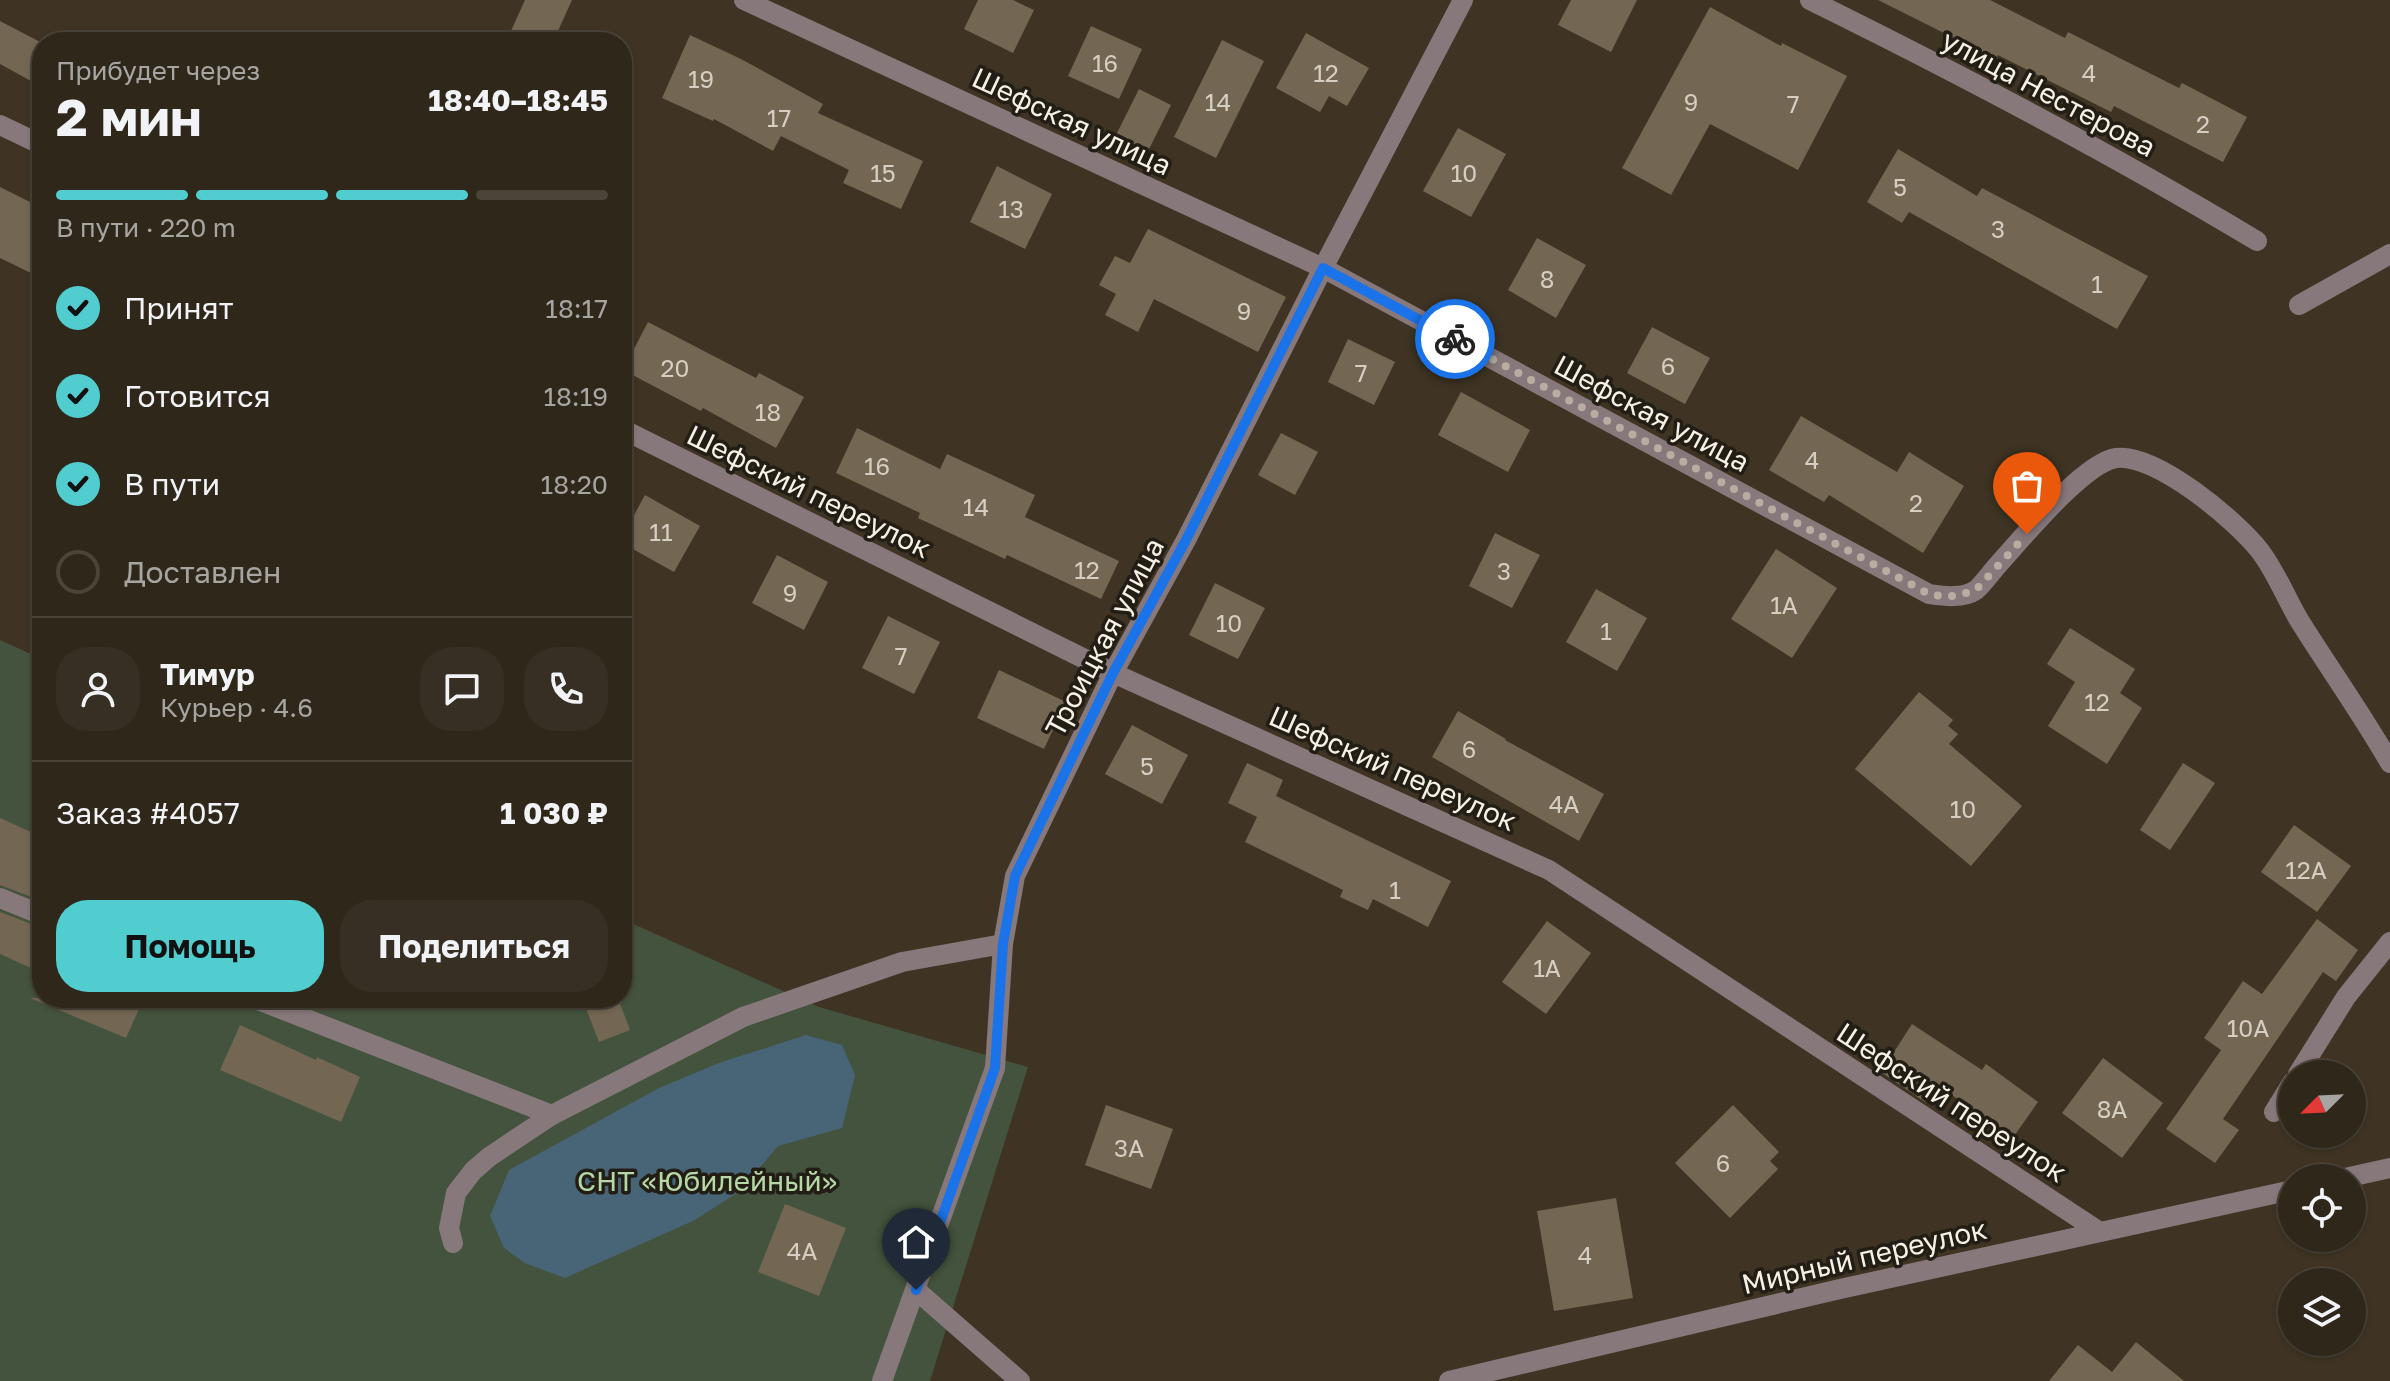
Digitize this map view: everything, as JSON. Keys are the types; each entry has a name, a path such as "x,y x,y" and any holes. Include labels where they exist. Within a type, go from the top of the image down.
{"street":[{"name":"Шефская улица","path":"744,0 1323,268 1929,594 1947,597 1975,591 2062,496 2091,470 2115,458 2140,460 2165,472 2210,503 2260,551 2299,620 2369,725 2390,763"},
{"name":"Троицкая улица","path":"882,1381 995,1068 1003,944 1015,876 1113,673 1186,540 1463,0"},
{"name":"улица Нестерова","path":"1810,0 1931,61 2201,207 2257,241"},
{"path":"0,125 32,140"},
{"path":"2299,305 2390,254"},
{"name":"Шефский переулок","path":"632,434 1113,673 1549,870 2100,1232"},
{"path":"0,898 32,911"},
{"path":"2307,1060 2346,997 2390,942"},
{"path":"453,1243 449,1228 456,1193 473,1171 552,1115 743,1017 902,962 1003,944"},
{"path":"279,1008 552,1115"},
{"path":"2274,1112 2278,1106"},
{"path":"2366,1173 2390,1168"},
{"name":"Мирный переулок","path":"1449,1381 1825,1292 2278,1193"},
{"path":"916,1290 1020,1381"}],"green space":[{"name":"СНТ «Юбилейный»","path":"0,640 32,654 32,1008 632,1008 632,923 819,1007 1028,1067 930,1381 0,1381"}],"water":[{"path":"806,1035 842,1045 855,1075 842,1128 778,1146 740,1191 695,1220 565,1278 525,1263 504,1248 490,1216 509,1170 659,1088 719,1063"}],"building":[{"path":"525,0 572,0 558,32 511,32"},
{"path":"978,0 1013,0 1034,10 1013,53 964,29"},
{"path":"1571,0 1637,0 1611,52 1558,25"},
{"path":"1878,0 1990,0 2065,38 2068,32 2179,88 2182,83 2247,117 2223,162 2114,106 2111,112 1998,55 1996,59"},
{"path":"1710,7 1781,46 1782,43 1847,76 1798,170 1710,124 1671,195 1622,168"},
{"path":"0,21 32,38 32,82 0,64"},
{"path":"1091,26 1142,49 1119,99 1068,76"},
{"path":"1306,33 1369,68 1347,106 1329,96 1320,112 1276,88"},
{"path":"690,35 823,104 818,113 923,161 901,209 843,183 849,170 781,136 773,151 714,119 662,98"},
{"path":"1222,40 1264,61 1216,158 1174,137"},
{"path":"1139,89 1171,105 1143,161 1111,145"},
{"path":"1458,128 1506,154 1471,217 1423,191"},
{"path":"1898,149 1977,196 1982,188 2148,276 2117,329 1909,212 1902,223 1867,202"},
{"path":"997,166 1052,194 1025,249 970,222"},
{"path":"0,187 32,203 32,271 0,258"},
{"path":"1148,229 1286,297 1258,352 1154,299 1138,332 1105,315 1116,294 1099,285 1115,256 1130,263"},
{"path":"1537,238 1586,265 1556,318 1508,290"},
{"path":"648,322 756,378 759,373 804,397 776,448 703,408 701,411 632,375 632,353"},
{"path":"1652,327 1710,358 1685,404 1627,373"},
{"path":"1348,339 1395,362 1374,405 1328,382"},
{"path":"1461,392 1530,430 1508,472 1438,435"},
{"path":"1801,416 1897,472 1909,452 1964,486 1923,553 1829,495 1824,502 1769,470"},
{"path":"857,428 940,469 947,454 1035,495 1025,517 1119,561 1101,599 918,518 920,513 836,473"},
{"path":"1281,433 1318,452 1295,495 1258,475"},
{"path":"645,495 700,526 674,572 632,549 632,519"},
{"path":"1495,533 1540,555 1512,608 1469,586"},
{"path":"1776,549 1837,588 1792,658 1731,619"},
{"path":"777,555 828,582 804,630 752,603"},
{"path":"1215,583 1265,608 1238,659 1189,635"},
{"path":"1596,589 1647,618 1617,671 1566,642"},
{"path":"888,616 940,642 914,694 862,668"},
{"path":"2070,628 2135,669 2120,693 2142,708 2107,764 2048,726 2075,682 2047,664"},
{"path":"999,670 1066,702 1044,749 977,718"},
{"path":"1919,692 1953,720 1948,726 1958,734 1949,744 2022,806 1971,866 1855,769"},
{"path":"1458,711 1604,794 1579,841 1432,757"},
{"path":"1132,725 1188,755 1162,804 1105,774"},
{"path":"1247,763 1283,780 1276,796 1451,881 1428,927 1373,899 1368,910 1340,897 1343,890 1245,842 1257,817 1228,803"},
{"path":"2183,763 2215,783 2170,850 2140,830"},
{"path":"0,818 32,832 32,897 0,885"},
{"path":"2294,825 2351,866 2317,912 2261,872"},
{"path":"0,912 32,924 32,968 0,954"},
{"path":"2317,919 2358,950 2336,981 2323,972 2223,1119 2239,1130 2215,1163 2166,1129 2221,1050 2204,1038 2243,981 2262,994"},
{"path":"1547,921 1591,953 1546,1014 1502,982"},
{"path":"54,1008 140,1008 126,1038"},
{"path":"586,1008 622,1008 630,1030 599,1042"},
{"path":"1912,1024 1982,1070 1986,1064 2038,1102 2012,1139 1937,1084 1925,1102 1881,1072"},
{"path":"240,1025 360,1077 341,1122 220,1070"},
{"path":"2103,1058 2163,1103 2122,1158 2062,1113"},
{"path":"1106,1105 1173,1129 1151,1189 1085,1165"},
{"path":"1733,1105 1779,1152 1770,1161 1778,1169 1730,1218 1675,1163"},
{"path":"1616,1198 1633,1298 1554,1311 1537,1211"},
{"path":"785,1204 846,1228 819,1296 758,1272"},
{"path":"2136,1342 2184,1381 2049,1381 2078,1345 2112,1372"}],"way so far":[{"path":"1455,339 1929,594 1947,597 1975,591 2027,534"}],"route":[{"path":"916,1290 995,1068 1003,944 1015,876 1113,673 1186,540 1323,268 1455,339"}]}
